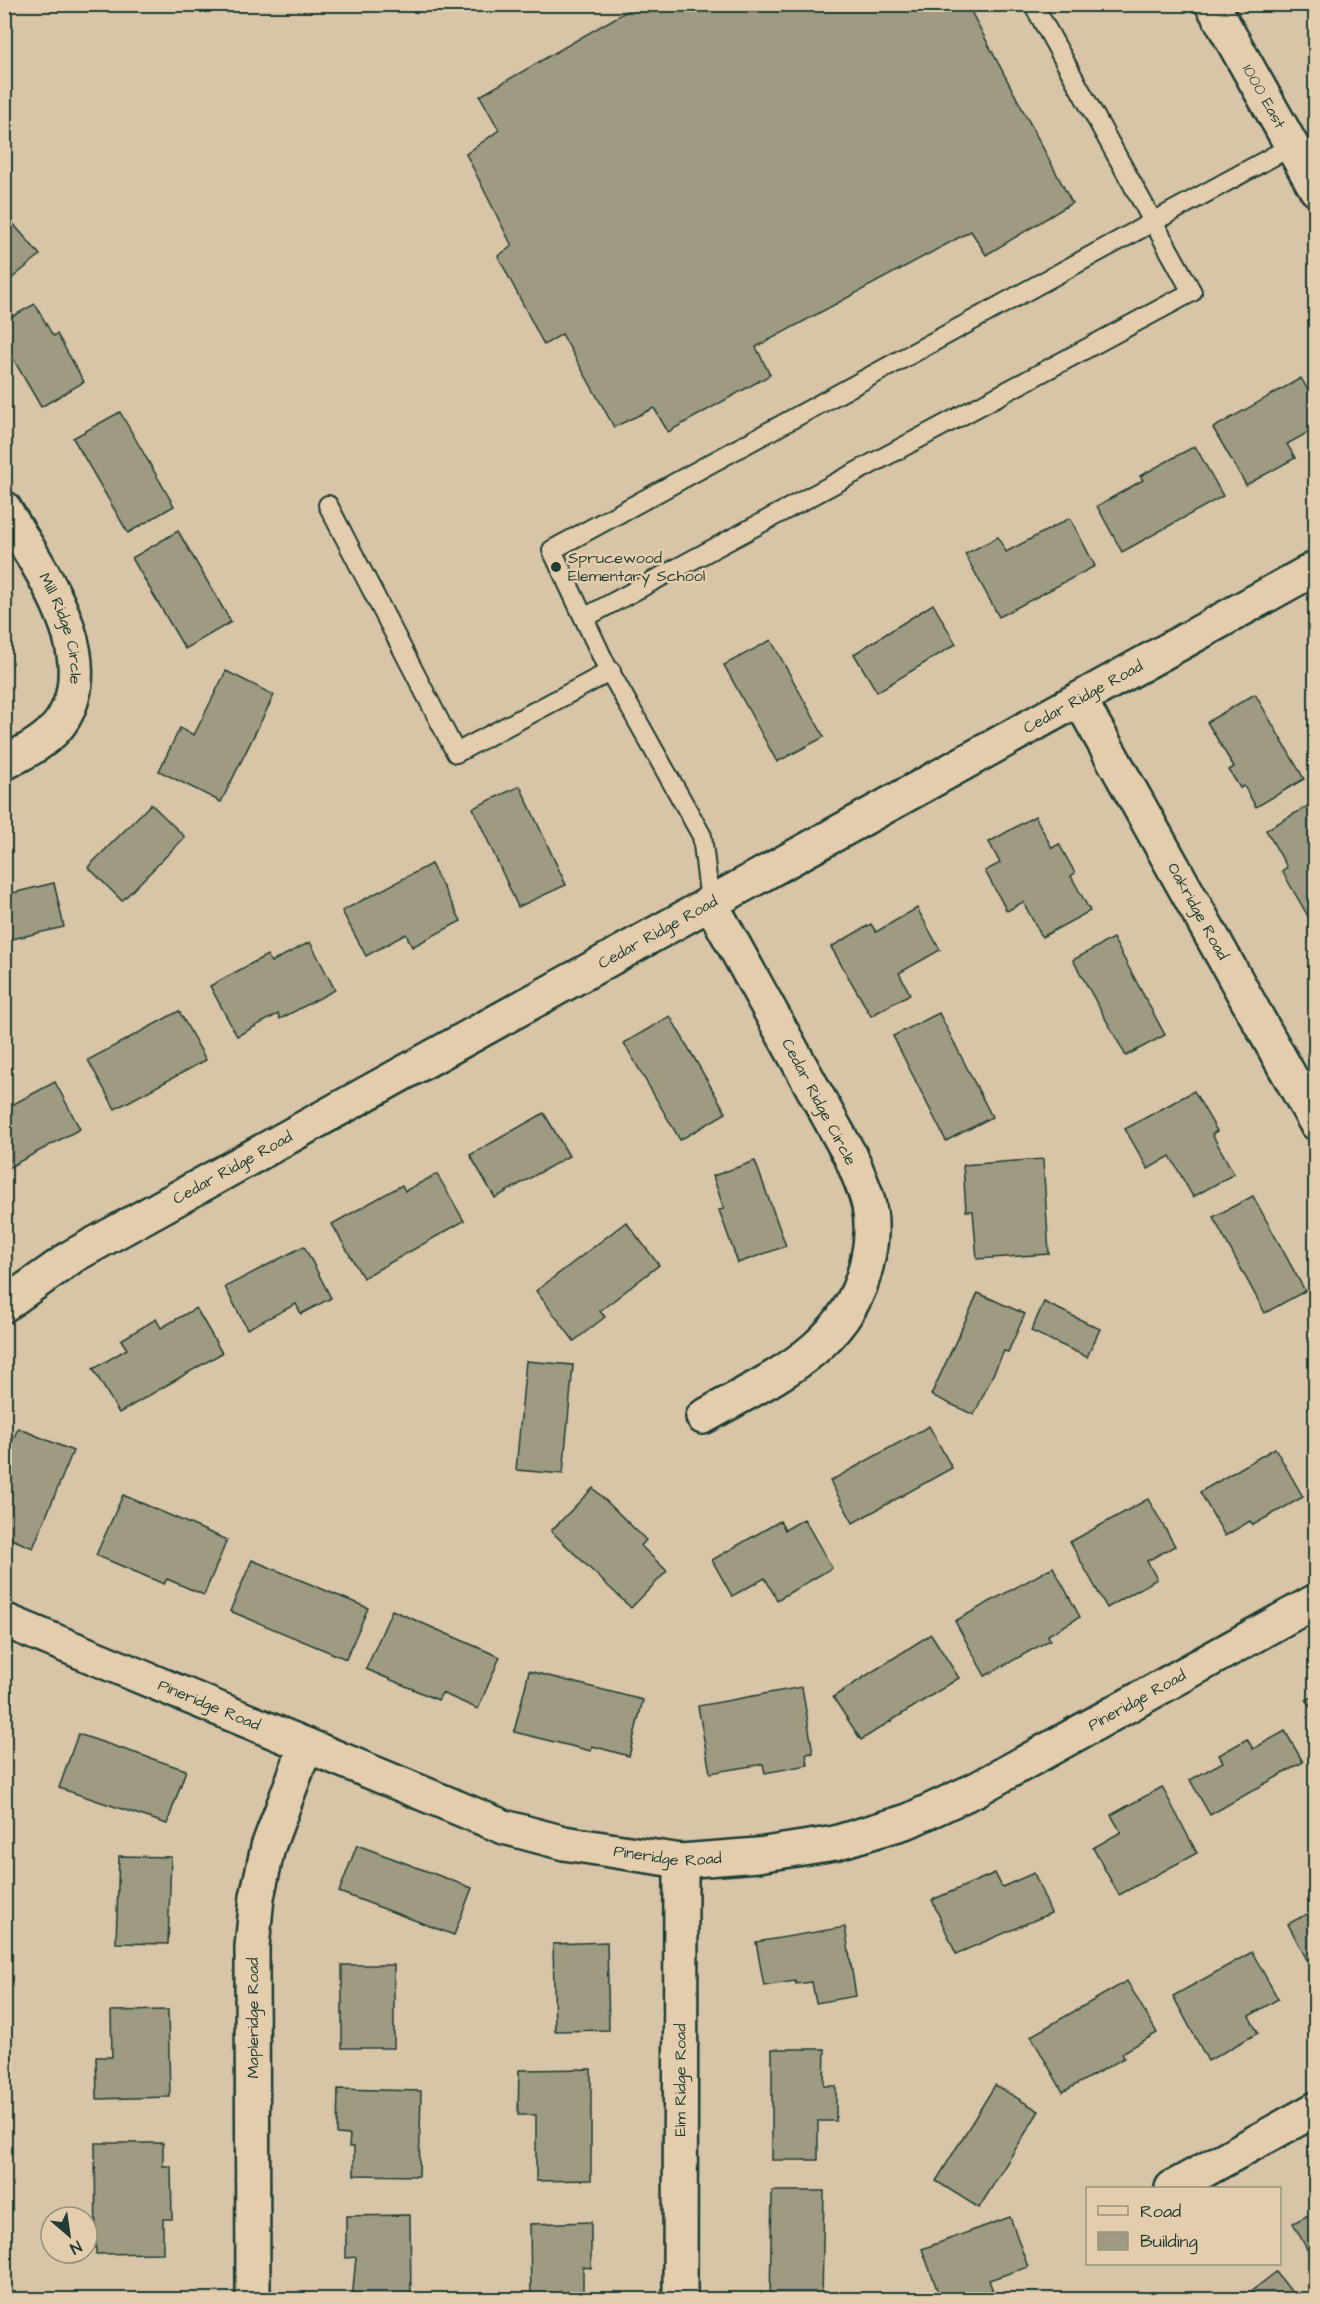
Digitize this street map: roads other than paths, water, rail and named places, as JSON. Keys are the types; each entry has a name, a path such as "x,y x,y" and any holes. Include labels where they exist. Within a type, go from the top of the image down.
{"street":[{"name":"1000 East","path":"1212,4 1316,189"},
{"name":"Mill Ridge Circle","path":"4,508 57,602 74,643 77,686 63,720 36,746 4,763"},
{"name":"Cedar Ridge Road","path":"4,1305 73,1256 1316,568"},
{"name":"Oakridge Road","path":"1080,700 1316,1123"},
{"name":"Cedar Ridge Circle","path":"703,1417 784,1370 820,1346 848,1314 864,1278 872,1240 867,1200 852,1159 710,902"},
{"name":"Pineridge Road","path":"4,1620 504,1827 564,1843 681,1861 758,1855 835,1843 908,1821 988,1783 1316,1601"},
{"name":"Mapleridge Road","path":"253,2300 252,1947 268,1846 306,1745"},
{"name":"Elm Ridge Road","path":"680,2300 681,1861"},
{"path":"1174,2187 1316,2109"}],"lane":[{"path":"584,618 1192,292 1033,4"},
{"path":"710,902 702,836 611,671 552,549 1155,223 1292,146"},
{"path":"328,505 456,753 611,671"}],"place":[{"name":"Sprucewood Elementary School","path":"556,567"}]}
